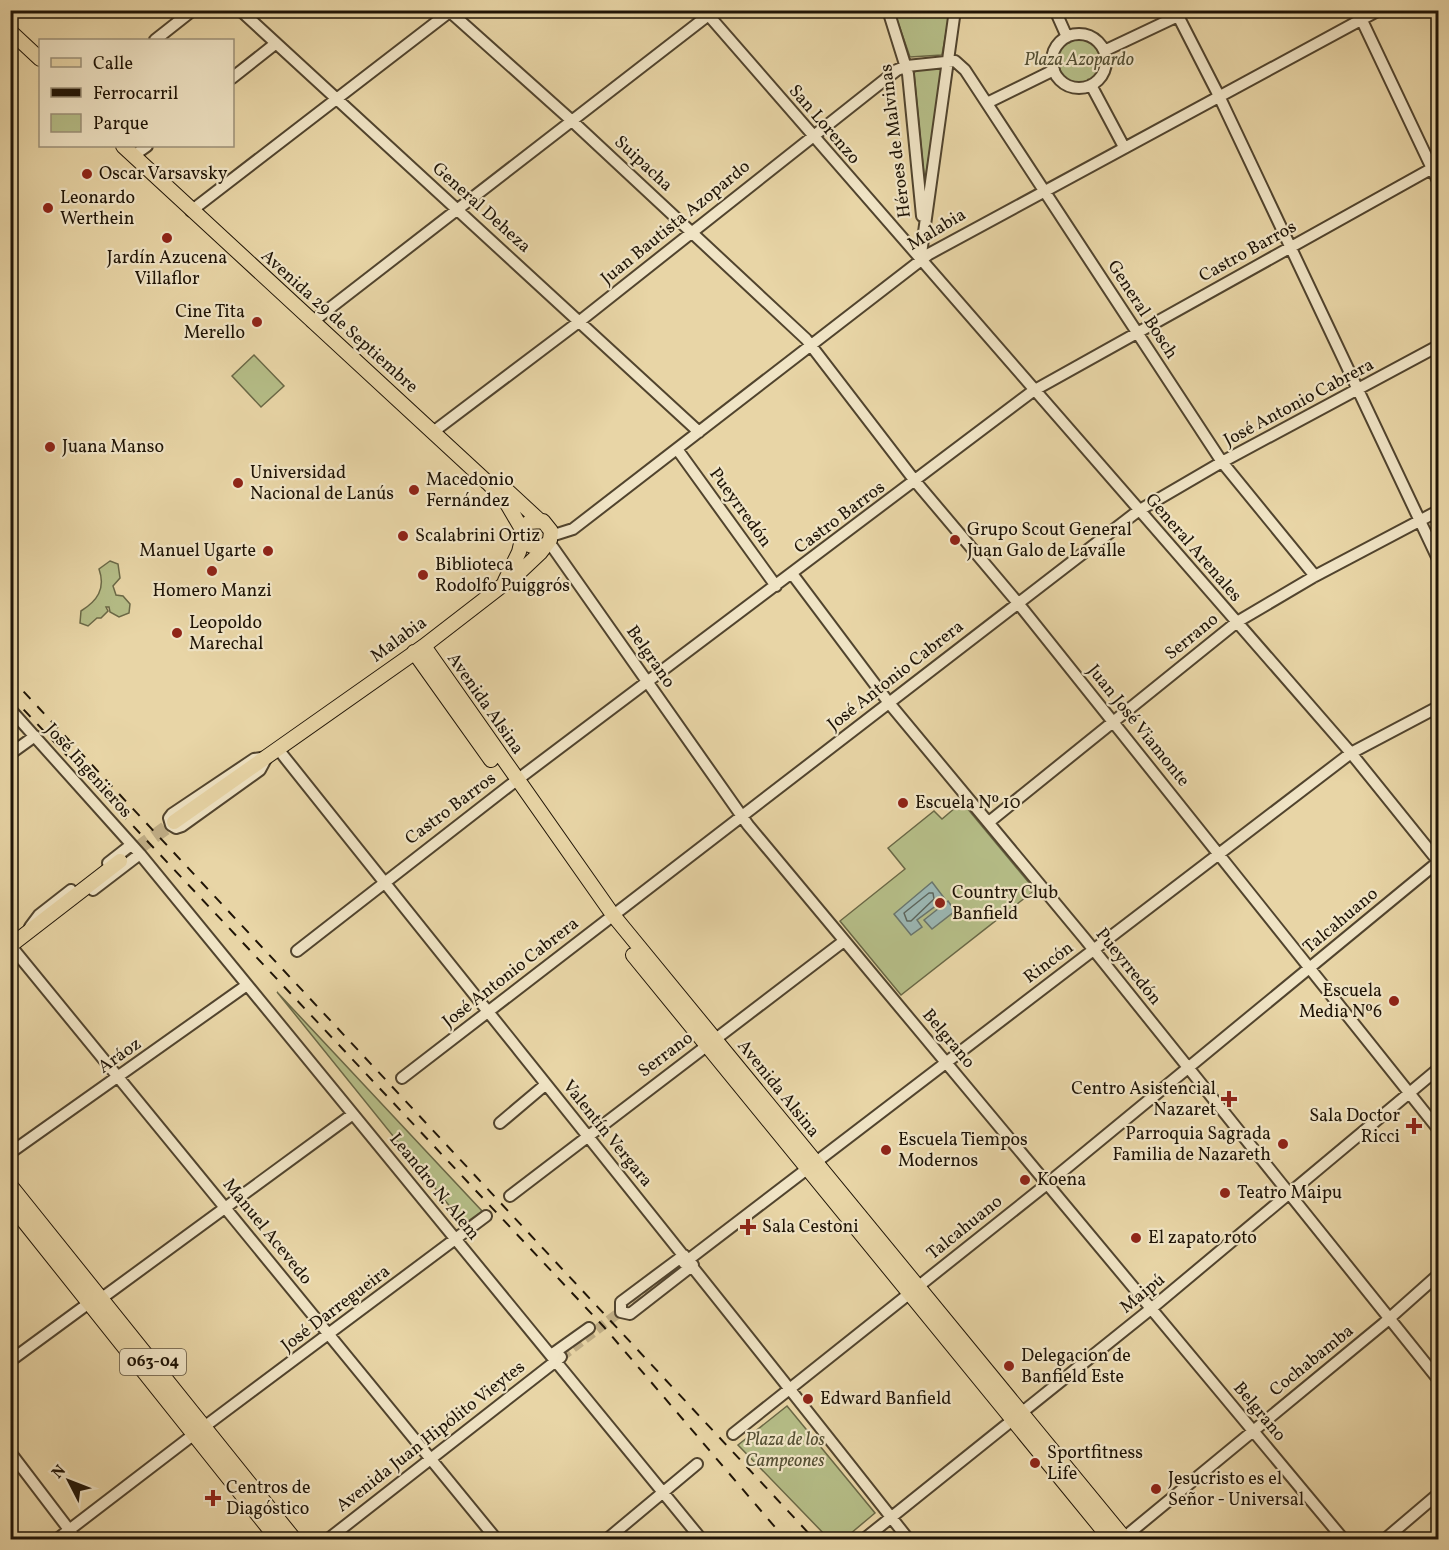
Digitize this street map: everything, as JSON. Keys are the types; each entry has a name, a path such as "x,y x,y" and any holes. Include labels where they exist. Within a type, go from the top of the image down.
{"main road":[{"path":"10,31 39,58"},
{"path":"10,43 39,70"},
{"name":"Avenida 29 de Septiembre","path":"124,147 195,208 539,520"},
{"name":"Avenida 29 de Septiembre","path":"140,148 195,208"},
{"name":"Avenida 29 de Septiembre","path":"436,429 500,494 523,533"},
{"path":"504,583 513,568 523,533 529,522 539,520 549,527 549,541 532,547 523,533"},
{"name":"Malabia","path":"174,822 419,649 534,560 549,541"},
{"name":"Avenida Alsina","path":"419,649 609,917 810,1166 1120,1539"},
{"path":"11,945 120,861"},
{"name":"063-04","path":"10,1185 95,1301 199,1431 278,1539"},
{"name":"063-04","path":"10,1204 95,1301"},
{"name":"063-04","path":"199,1431 295,1539"}],"street":[{"path":"156,39 193,10"},
{"name":"General Deheza","path":"240,10 699,432"},
{"name":"Héroes de Malvinas","path":"888,10 907,66 923,234"},
{"name":"Héroes de Malvinas","path":"920,261 955,10"},
{"path":"1055,10 1067,37"},
{"name":"Malabia","path":"549,541 573,529 920,261 1219,96 1359,15 1379,10"},
{"path":"195,208 450,11"},
{"name":"Suipacha","path":"450,11 572,120 810,346"},
{"path":"315,319 709,12"},
{"name":"San Lorenzo","path":"709,12 920,261"},
{"path":"1104,51 1176,13 1219,96 1438,559"},
{"path":"1359,15 1436,167 1438,181"},
{"path":"1079,34 1091,37 1104,51 1104,70 1090,85 1072,86 1064,83 1054,70 1052,60 1055,49 1067,37 1079,34"},
{"path":"234,76 275,44"},
{"name":"Juan Bautista Azopardo","path":"436,429 579,321 897,70 907,66 948,60"},
{"name":"General Bosch","path":"948,60 961,65 987,103 1222,462 1316,576"},
{"path":"987,103 1054,70"},
{"path":"1090,85 1124,147"},
{"name":"Castro Barros","path":"297,951 383,882 647,681 793,574 1033,391 1436,167"},
{"name":"General Arenales","path":"920,261 1351,753 1438,862"},
{"name":"Juan José Viamonte","path":"810,346 915,481 1018,603 1438,1129"},
{"name":"José Antonio Cabrera","path":"402,1078 1138,511 1222,462 1438,346"},
{"name":"Pueyrredón","path":"677,449 776,586"},
{"name":"Serrano","path":"988,822 1237,622 1316,576 1438,511"},
{"name":"Belgrano","path":"549,541 741,816 1344,1539"},
{"name":"Pueyrredón","path":"793,574 889,703 1093,950 1438,1379"},
{"name":"Rincón","path":"687,1260 1351,753 1438,707"},
{"name":"José Ingenieros","path":"10,710 140,855"},
{"path":"10,754 35,736"},
{"name":"Malabia","path":"273,753 260,770 182,826 176,828 171,825 169,818 172,813 254,759 273,753"},
{"name":"Valentín Vergara","path":"273,753 383,882 909,1539"},
{"path":"23,937 39,915 131,845"},
{"path":"23,937 46,926 140,855"},
{"name":"Leandro N. Alem","path":"140,855 556,1358 702,1539"},
{"name":"Talcahuano","path":"732,1434 1047,1184 1438,862"},
{"name":"Serrano","path":"510,1196 843,941"},
{"name":"Manuel Acevedo","path":"11,945 497,1539"},
{"name":"Aráoz","path":"10,1153 121,1077 247,985"},
{"name":"Maipú","path":"863,1539 1152,1308 1438,1069"},
{"path":"500,1123 545,1085"},
{"path":"10,1361 353,1114"},
{"name":"José Darregueira","path":"56,1539 486,1216"},
{"path":"687,1260 630,1314 621,1312 621,1302 687,1260"},
{"name":"Cochabamba","path":"1120,1539 1438,1275"},
{"name":"Avenida Juan Hipólito Vieytes","path":"327,1539 431,1460 556,1358 589,1328"},
{"path":"10,1452 77,1539"},
{"path":"606,1539 697,1464"},
{"path":"1384,1539 1438,1494"}],"green space":[{"path":"894,11 950,11 942,55 910,57"},
{"name":"Plaza Azopardo","path":"1079,37 1088,38 1096,43 1101,51 1101,69 1096,77 1088,82 1079,83 1070,82 1062,77 1057,69 1056,60 1057,51 1062,43 1070,38"},
{"path":"943,67 924,175 914,73 917,69"},
{"path":"254,355 284,386 261,407 232,376"},
{"path":"110,561 118,564 120,578 113,586 116,595 123,596 130,604 129,613 119,617 110,612 109,607 106,607 108,611 88,626 80,623 81,611 99,594 101,576 99,569"},
{"name":"Country Club Banfield","path":"962,802 1035,890 901,995 840,921 905,869 888,848 934,811 942,819"},
{"path":"277,992 482,1211 464,1224"},
{"name":"Plaza de los Campeones","path":"787,1406 875,1513 844,1539 829,1539 738,1445"}],"water":[{"path":"932,882 945,899 917,920 922,927 911,935 894,914"},
{"path":"948,901 955,911 932,929 924,920"}],"tunnel":[{"path":"120,861 174,822"},
{"path":"561,1357 684,1263"}],"railway":[{"path":"10,677 815,1540"},
{"path":"10,695 604,1327 786,1540"}],"place":[{"name":"Oscar Varsavsky","path":"87,174"},
{"name":"Leonardo Werthein","path":"48,208"},
{"name":"Jardín Azucena Villaflor","path":"167,238"},
{"name":"Cine Tita Merello","path":"257,322"},
{"name":"Juana Manso","path":"50,447"},
{"name":"Universidad Nacional de Lanús","path":"238,483"},
{"name":"Macedonio Fernández","path":"414,490"},
{"name":"Scalabrini Ortiz","path":"403,536"},
{"name":"Grupo Scout General Juan Galo de Lavalle","path":"955,540"},
{"name":"Manuel Ugarte","path":"268,551"},
{"name":"Homero Manzi","path":"212,571"},
{"name":"Biblioteca Rodolfo Puiggrós","path":"423,575"},
{"name":"Leopoldo Marechal","path":"177,633"},
{"name":"Escuela Nº 10","path":"903,803"},
{"name":"Country Club Banfield","path":"940,903"},
{"name":"Escuela Media Nº6","path":"1394,1001"},
{"name":"Centro Asistencial Nazaret","path":"1229,1099"},
{"name":"Sala Doctor Ricci","path":"1414,1126"},
{"name":"Parroquia Sagrada Familia de Nazareth","path":"1283,1144"},
{"name":"Escuela Tiempos Modernos","path":"886,1150"},
{"name":"Koena","path":"1025,1180"},
{"name":"Teatro Maipu","path":"1225,1193"},
{"name":"Sala Cestoni","path":"748,1227"},
{"name":"El zapato roto","path":"1136,1238"},
{"name":"Delegacion de Banfield Este","path":"1009,1366"},
{"name":"Edward Banfield","path":"808,1399"},
{"name":"Sportfitness Life","path":"1035,1463"},
{"name":"Jesucristo es el Señor - Universal","path":"1156,1489"},
{"name":"Centros de Diagóstico","path":"213,1498"}]}
